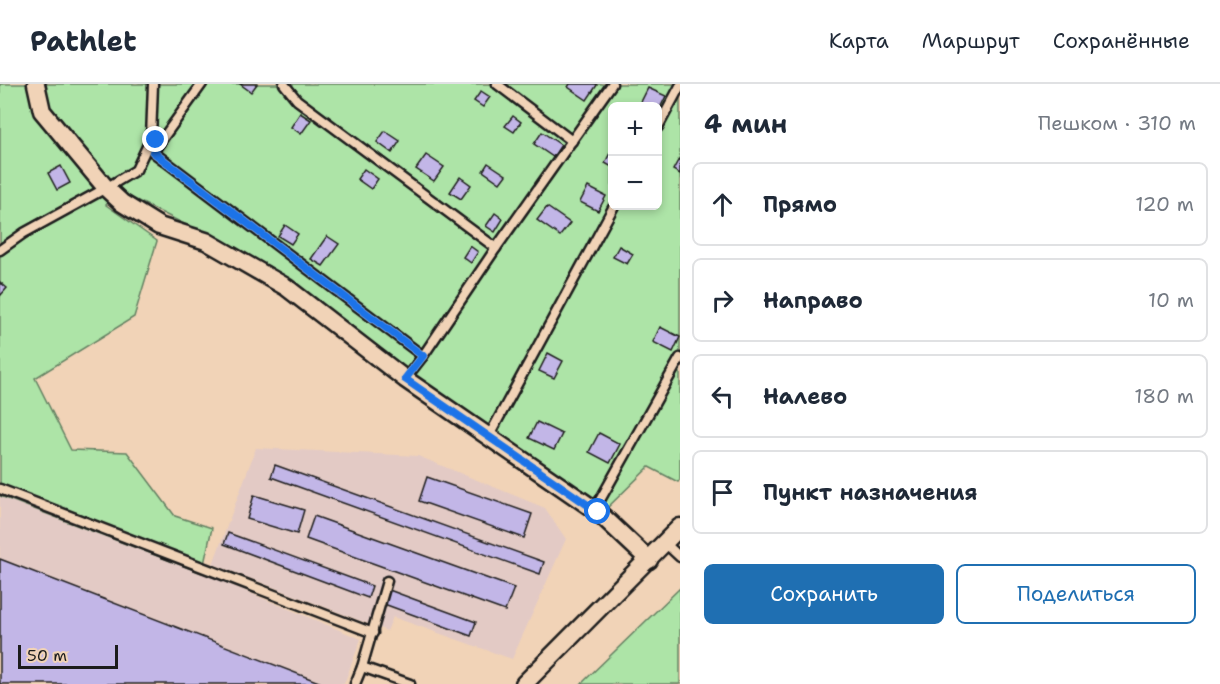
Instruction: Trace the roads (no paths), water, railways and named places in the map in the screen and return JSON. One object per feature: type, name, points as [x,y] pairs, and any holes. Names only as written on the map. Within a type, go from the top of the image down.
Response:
[{"type":"street","points":[[36,84],[42,111],[106,188],[122,203],[159,226],[206,241],[286,287],[405,379],[595,510],[649,560]]},
{"type":"street","points":[[524,684],[680,528]]},
{"type":"lane","points":[[0,250],[24,233],[136,170],[151,138],[153,84]]},
{"type":"lane","points":[[202,84],[153,152],[423,356]]},
{"type":"lane","points":[[284,84],[297,100],[496,248]]},
{"type":"lane","points":[[497,84],[572,141]]},
{"type":"lane","points":[[405,379],[612,84]]},
{"type":"lane","points":[[662,117],[680,86]]},
{"type":"lane","points":[[151,138],[160,143]]},
{"type":"lane","points":[[489,436],[612,210]]},
{"type":"lane","points":[[595,510],[680,358]]},
{"type":"lane","points":[[0,489],[373,633]]},
{"type":"lane","points":[[665,543],[680,557]]},
{"type":"lane","points":[[355,684],[373,633],[387,581]]},
{"type":"lane","points":[[362,667],[410,684]]}]
